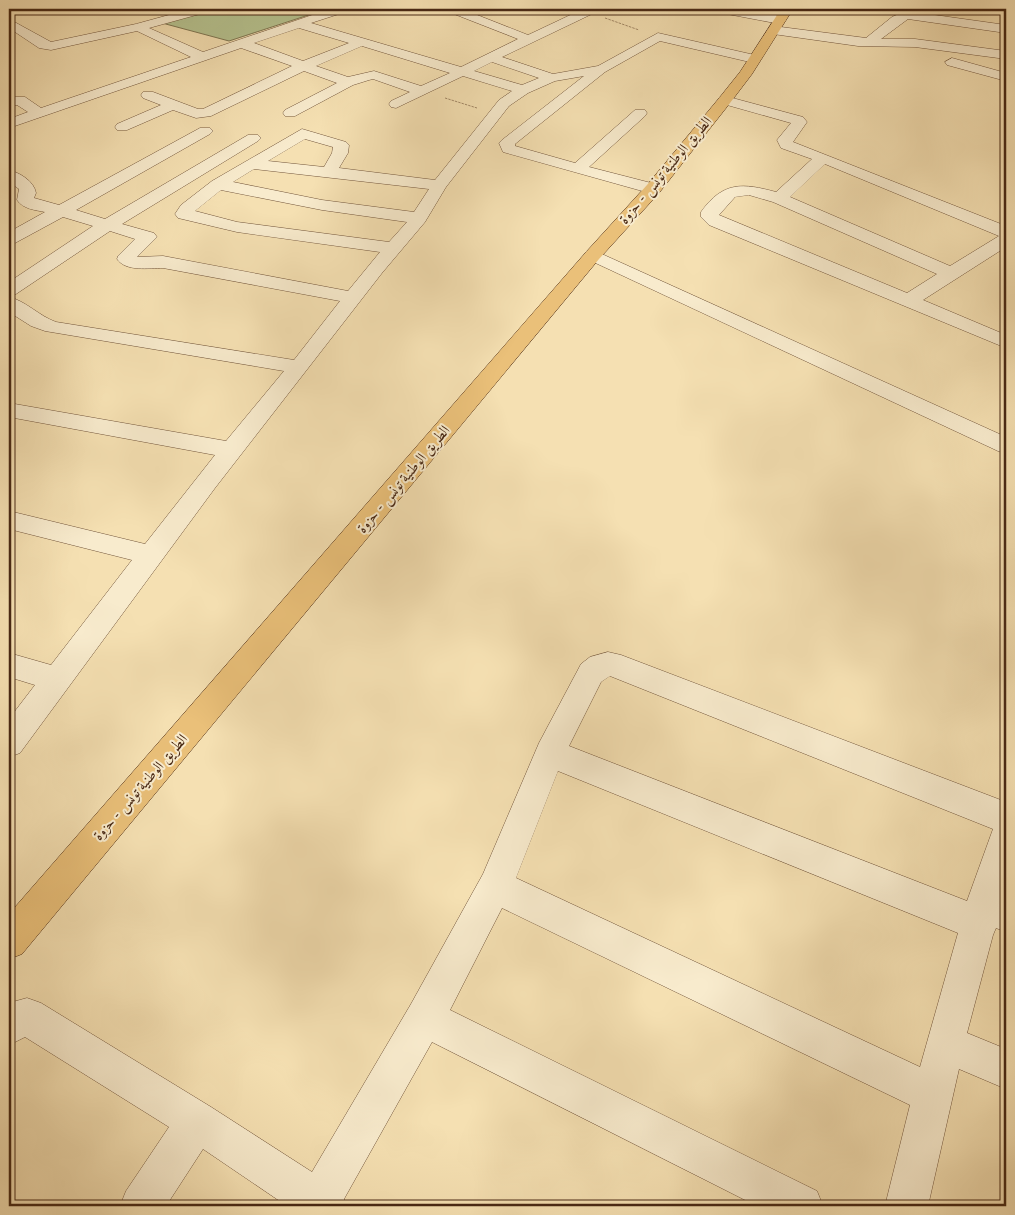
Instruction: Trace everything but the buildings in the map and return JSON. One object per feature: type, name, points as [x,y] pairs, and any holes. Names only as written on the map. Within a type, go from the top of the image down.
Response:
[{"type":"main road","name":"الطريق الوطنية تونس - حزوة","points":[[9,941],[593,255],[653,189],[745,74],[780,20]]},
{"type":"street","points":[[9,23],[50,46],[139,21],[155,23],[203,9]]},
{"type":"street","points":[[9,124],[342,9]]},
{"type":"street","points":[[454,9],[487,24],[529,39]]},
{"type":"street","points":[[722,9],[780,20],[1006,77]]},
{"type":"street","points":[[396,104],[588,10]]},
{"type":"street","points":[[875,43],[896,20],[906,15],[1006,29]]},
{"type":"street","points":[[139,21],[202,57]]},
{"type":"street","points":[[297,23],[523,90]]},
{"type":"street","points":[[9,36],[22,32]]},
{"type":"street","points":[[653,189],[518,153],[508,148],[507,143],[602,69],[658,37],[754,59]]},
{"type":"street","points":[[148,95],[196,114],[206,113],[301,67],[362,42]]},
{"type":"street","points":[[875,43],[915,43],[1006,55]]},
{"type":"street","points":[[243,44],[301,67],[348,82]]},
{"type":"street","points":[[492,58],[552,78]]},
{"type":"street","points":[[9,743],[231,450],[299,367],[375,268],[419,218],[439,185],[494,114],[504,103],[523,90],[552,78],[602,69]]},
{"type":"street","points":[[290,113],[348,82],[366,76],[374,75],[422,91]]},
{"type":"street","points":[[9,101],[20,100],[39,113]]},
{"type":"street","points":[[724,100],[798,120],[800,122],[785,140],[786,145],[1006,232]]},
{"type":"street","points":[[122,127],[173,105]]},
{"type":"street","points":[[578,170],[640,113]]},
{"type":"street","points":[[9,239],[205,131]]},
{"type":"street","points":[[329,172],[342,147],[332,136],[302,134],[218,184],[184,212],[160,228],[126,259],[147,264],[163,262],[353,298]]},
{"type":"street","points":[[9,290],[107,225],[253,138]]},
{"type":"street","points":[[779,198],[822,158]]},
{"type":"street","points":[[251,164],[439,185]]},
{"type":"street","points":[[9,175],[27,187],[28,193],[25,200],[31,204],[107,225],[160,228]]},
{"type":"street","points":[[218,184],[322,205],[419,218]]},
{"type":"street","points":[[950,273],[779,198],[749,190],[729,193],[710,212],[710,217],[722,225],[1006,342]]},
{"type":"street","points":[[184,212],[186,216],[237,227],[393,248]]},
{"type":"street","points":[[908,301],[950,273],[989,260],[1006,239]]},
{"type":"street","points":[[593,255],[1006,446]]},
{"type":"street","points":[[9,303],[38,322],[52,327],[299,367]]},
{"type":"street","points":[[9,410],[231,450]]},
{"type":"street","points":[[9,520],[150,556]]},
{"type":"street","points":[[9,1026],[16,1020],[27,1017],[197,1122],[322,1204],[425,1018],[495,886],[550,753],[591,673],[603,664],[611,664],[1006,818]]},
{"type":"street","points":[[9,665],[57,679]]},
{"type":"street","points":[[550,753],[990,914]]},
{"type":"street","points":[[908,1206],[945,1043],[990,914],[1006,838]]},
{"type":"street","points":[[495,886],[934,1095]]},
{"type":"street","points":[[425,1018],[802,1206]]},
{"type":"street","points":[[945,1043],[1006,1069]]},
{"type":"street","points":[[142,1206],[197,1122]]},
{"type":"path","points":[[588,10],[658,37]]},
{"type":"path","points":[[422,91],[494,114]]},
{"type":"green space","points":[[214,9],[327,9],[229,41],[162,23]]}]
